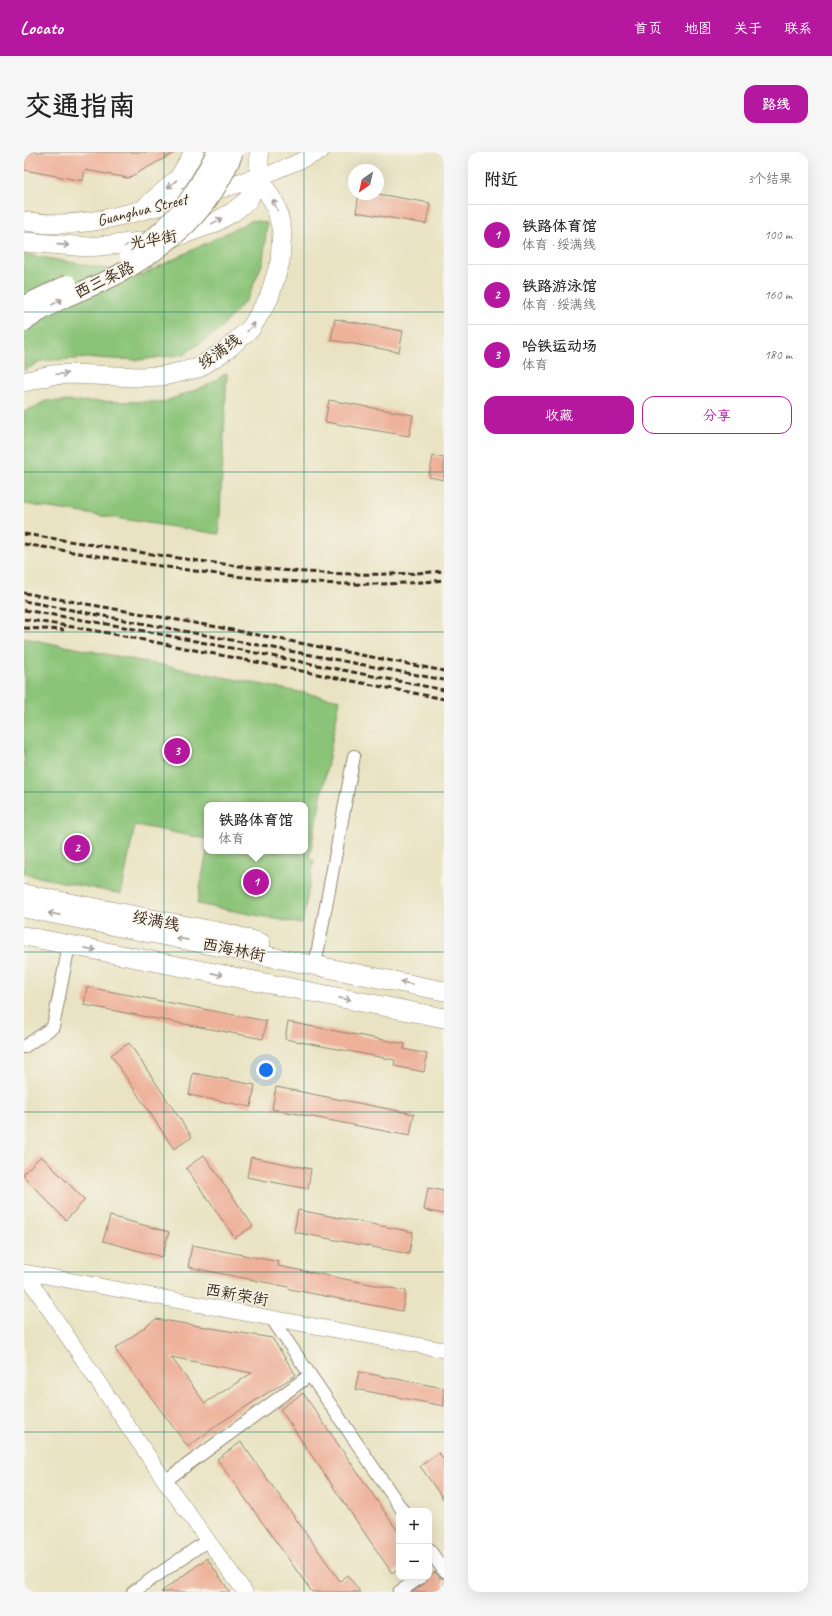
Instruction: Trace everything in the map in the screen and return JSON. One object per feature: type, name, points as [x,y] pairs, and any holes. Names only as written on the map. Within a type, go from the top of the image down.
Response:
[{"type":"highway","points":[[143,210],[179,178],[194,152]]},
{"type":"highway","points":[[259,152],[259,178]]},
{"type":"highway","name":"Guanghua Street","points":[[24,221],[71,225],[106,220],[259,178]]},
{"type":"highway","name":"光华街","points":[[24,242],[88,247],[132,244],[172,238],[212,224],[233,212],[248,200],[259,178]]},
{"type":"highway","name":"绥满线","points":[[24,382],[50,375],[72,374],[138,377],[163,376],[198,368],[226,350],[251,328],[269,298],[280,262],[282,231],[276,206],[259,178]]},
{"type":"highway","name":"绥满线","points":[[24,894],[229,934],[268,946],[311,964]]},
{"type":"highway","name":"西海林街","points":[[24,908],[444,991]]},
{"type":"highway","name":"西海林街","points":[[24,936],[444,1018]]},
{"type":"main road","name":"西三条路","points":[[24,305],[115,263],[144,245],[169,224],[186,205],[216,152]]},
{"type":"main road","name":"西三条路","points":[[24,322],[59,301],[116,276],[158,250],[195,217],[210,199],[228,167],[234,152]]},
{"type":"street","points":[[259,178],[321,152]]},
{"type":"street","points":[[311,964],[354,756]]},
{"type":"street","points":[[24,1047],[53,1027],[69,945]]},
{"type":"street","points":[[24,1272],[165,1481],[245,1592]]},
{"type":"street","name":"西新荣街","points":[[24,1272],[444,1350]]},
{"type":"street","points":[[272,1319],[401,1508]]},
{"type":"street","points":[[165,1481],[310,1375]]},
{"type":"street","points":[[134,1592],[208,1540]]},
{"type":"street","points":[[432,1555],[439,1567]]},
{"type":"street","points":[[399,1592],[417,1580]]},
{"type":"green space","points":[[253,220],[267,223],[263,262],[248,298],[219,330],[184,354],[140,360],[88,358],[41,361],[24,371],[24,254],[142,275]]},
{"type":"green space","points":[[227,373],[219,534],[24,504],[24,412],[46,401],[163,402],[206,386]]},
{"type":"green space","points":[[24,638],[340,700],[309,859],[314,860],[302,924],[197,904],[206,854],[308,854],[308,802],[204,802],[204,838],[135,825],[121,894],[24,874]]},
{"type":"building","points":[[24,152],[176,152],[128,178],[85,170],[83,181],[24,170]]},
{"type":"building","points":[[384,195],[430,203],[426,224],[356,212],[358,200],[384,200]]},
{"type":"building","points":[[335,319],[403,331],[399,352],[331,340]]},
{"type":"building","points":[[329,400],[413,415],[409,436],[325,422]]},
{"type":"building","points":[[433,456],[444,458],[444,480],[429,477]]},
{"type":"building","points":[[87,987],[266,1021],[263,1039],[84,1005]]},
{"type":"building","points":[[288,1022],[405,1044],[404,1049],[427,1054],[424,1072],[394,1066],[395,1060],[285,1039]]},
{"type":"building","points":[[129,1043],[192,1137],[174,1149],[111,1055]]},
{"type":"building","points":[[193,1073],[255,1085],[251,1107],[189,1095]]},
{"type":"building","points":[[276,1087],[414,1114],[410,1136],[272,1109]]},
{"type":"building","points":[[204,1155],[253,1226],[235,1238],[186,1168]]},
{"type":"building","points":[[41,1156],[85,1200],[66,1220],[24,1177],[24,1173]]},
{"type":"building","points":[[251,1157],[311,1169],[308,1189],[247,1177]]},
{"type":"building","points":[[428,1188],[444,1191],[444,1214],[424,1210]]},
{"type":"building","points":[[298,1210],[413,1232],[409,1254],[294,1232]]},
{"type":"building","points":[[110,1216],[169,1232],[162,1257],[103,1241]]},
{"type":"building","points":[[192,1245],[279,1262],[278,1266],[406,1291],[402,1311],[289,1289],[289,1287],[188,1267]]},
{"type":"building","points":[[156,1319],[272,1338],[296,1375],[220,1423],[188,1447],[115,1349]],"holes":[[[171,1357],[252,1373],[205,1403]]]},
{"type":"building","points":[[359,1372],[444,1388],[444,1406],[355,1389]]},
{"type":"building","points":[[303,1393],[396,1529],[396,1570],[392,1573],[280,1409]]},
{"type":"building","points":[[241,1442],[340,1581],[348,1575],[360,1592],[312,1592],[217,1459]]},
{"type":"building","points":[[439,1453],[444,1460],[444,1500],[420,1466]]},
{"type":"building","points":[[207,1558],[230,1592],[161,1592]]},
{"type":"building","points":[[435,1572],[440,1578],[444,1578],[444,1592],[412,1592],[425,1583],[427,1580],[432,1580],[432,1574]]},
{"type":"railway","points":[[24,534],[181,558],[286,571],[338,574],[391,574],[444,571]]},
{"type":"railway","points":[[24,544],[181,569],[286,581],[338,584],[391,584],[444,580]]},
{"type":"railway","points":[[24,593],[217,627],[444,671]]},
{"type":"railway","points":[[24,601],[444,680]]},
{"type":"railway","points":[[24,610],[119,626],[444,690]]},
{"type":"railway","points":[[24,619],[103,632],[444,699]]},
{"type":"railway","points":[[24,628],[64,630]]},
{"type":"place","name":"哈铁运动场","points":[[177,751]]},
{"type":"place","name":"铁路游泳馆","points":[[77,848]]},
{"type":"place","name":"铁路体育馆","points":[[256,882]]}]
